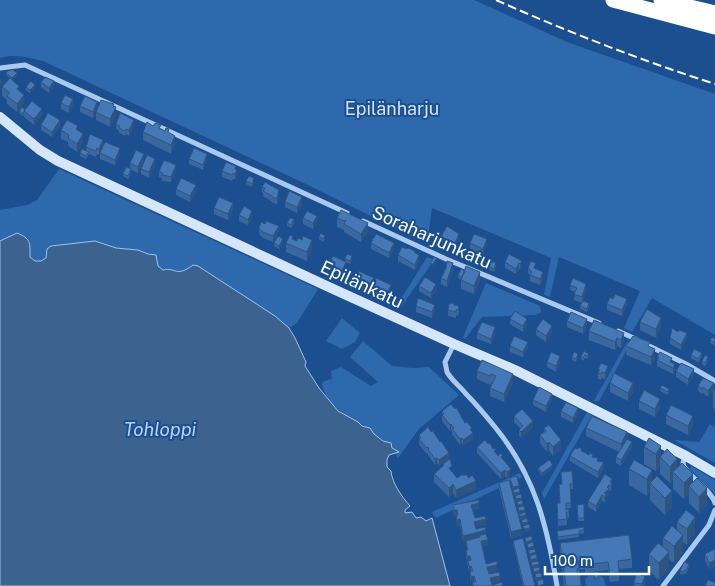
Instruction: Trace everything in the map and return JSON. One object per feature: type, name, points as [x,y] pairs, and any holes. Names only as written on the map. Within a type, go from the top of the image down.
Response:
[{"type":"highway","points":[[613,0],[715,27]]},
{"type":"highway","points":[[661,0],[715,13]]},
{"type":"street","name":"Soraharjunkatu","points":[[0,68],[25,65],[352,216]]},
{"type":"street","name":"Epilänkatu","points":[[0,117],[40,150],[58,161],[514,370],[715,472]]},
{"type":"street","name":"Soraharjunkatu","points":[[361,220],[446,259],[608,327]]},
{"type":"street","points":[[616,330],[686,364],[715,381]]},
{"type":"street","points":[[454,344],[445,362],[447,372],[496,428],[529,479],[543,515],[556,586]]},
{"type":"street","points":[[686,456],[683,464],[685,468],[713,497],[715,503]]},
{"type":"street","points":[[663,586],[709,525],[715,510]]},
{"type":"green space","name":"Epilänharju","points":[[0,0],[474,0],[567,42],[715,94],[715,335],[652,298],[632,332],[624,328],[640,291],[559,257],[550,297],[544,295],[551,258],[432,208],[427,244],[310,186],[43,61],[16,56],[0,58]]},
{"type":"green space","points":[[59,169],[318,289],[297,323],[289,328],[275,316],[198,266],[178,272],[167,272],[159,267],[156,255],[116,248],[95,241],[47,250],[46,258],[41,261],[35,261],[30,257],[30,242],[17,233],[0,241],[0,210],[27,205],[37,200]]},
{"type":"green space","points":[[427,257],[434,260],[399,310],[392,307],[404,294]]},
{"type":"green space","points":[[486,283],[540,306],[541,312],[536,315],[482,317],[465,339],[463,337]]},
{"type":"green space","points":[[342,318],[360,333],[355,342],[342,349],[326,341]]},
{"type":"green space","points":[[363,341],[392,366],[429,367],[459,395],[419,429],[398,458],[395,453],[398,452],[392,448],[391,443],[384,441],[340,411],[329,399],[322,384],[324,381],[332,379],[331,371],[341,367],[371,386],[378,382],[350,357]]},
{"type":"green space","points":[[627,342],[631,342],[599,401],[594,401]]},
{"type":"green space","points":[[587,412],[592,415],[544,499],[542,493]]},
{"type":"green space","points":[[710,424],[715,427],[715,463],[674,440],[699,442]]},
{"type":"green space","points":[[691,466],[715,480],[715,494],[690,469]]},
{"type":"green space","points":[[520,473],[522,477],[436,518],[432,512]]},
{"type":"green space","points":[[598,575],[603,577],[606,586],[586,586],[585,579],[588,576]]},
{"type":"water","name":"Tohloppi","points":[[17,233],[25,237],[29,242],[30,257],[35,261],[41,261],[46,258],[47,249],[51,246],[95,241],[116,248],[138,250],[156,255],[158,266],[163,270],[168,269],[179,272],[193,265],[198,266],[275,316],[289,328],[306,362],[305,366],[319,388],[338,411],[362,426],[370,428],[374,434],[383,441],[391,443],[392,448],[399,452],[389,455],[387,467],[391,471],[398,490],[410,506],[405,510],[405,513],[412,512],[416,518],[421,517],[426,521],[432,518],[450,586],[0,586],[0,241]]},
{"type":"building","points":[[12,69],[17,73],[12,78],[6,73]]},
{"type":"building","points":[[45,77],[54,81],[49,88],[41,82]]},
{"type":"building","points":[[10,78],[19,86],[17,89],[24,95],[17,104],[7,96],[10,93],[2,87]]},
{"type":"building","points":[[31,81],[35,85],[30,90],[26,87]]},
{"type":"building","points":[[65,95],[73,99],[69,107],[61,103]]},
{"type":"building","points":[[85,96],[97,102],[93,112],[80,106]]},
{"type":"building","points":[[101,100],[114,104],[113,106],[116,107],[110,119],[96,112]]},
{"type":"building","points":[[32,101],[42,109],[34,119],[24,111]]},
{"type":"building","points":[[22,107],[25,110],[23,114],[19,111]]},
{"type":"building","points":[[48,113],[60,120],[52,132],[41,125]]},
{"type":"building","points":[[120,113],[134,120],[129,130],[126,129],[125,131],[116,124]]},
{"type":"building","points":[[67,120],[78,126],[76,129],[83,134],[77,144],[68,138],[69,135],[61,130]]},
{"type":"building","points":[[147,122],[153,126],[155,123],[161,125],[159,128],[165,131],[166,128],[169,129],[168,132],[175,136],[171,145],[143,132]]},
{"type":"building","points":[[90,134],[103,140],[96,151],[86,147]]},
{"type":"building","points":[[105,142],[120,148],[115,160],[100,153]]},
{"type":"building","points":[[194,148],[207,154],[203,165],[189,159]]},
{"type":"building","points":[[82,149],[89,152],[86,156],[80,153]]},
{"type":"building","points":[[136,150],[144,154],[138,167],[130,163]]},
{"type":"building","points":[[147,155],[155,159],[149,172],[141,169]]},
{"type":"building","points":[[164,160],[176,165],[171,177],[162,175],[163,173],[159,171]]},
{"type":"building","points":[[226,162],[236,166],[235,174],[233,173],[232,175],[222,171]]},
{"type":"building","points":[[126,167],[131,169],[128,176],[123,174]]},
{"type":"building","points":[[249,176],[254,178],[252,184],[246,181]]},
{"type":"building","points":[[181,178],[196,185],[190,196],[176,189]]},
{"type":"building","points":[[265,182],[279,190],[277,198],[273,198],[263,191],[265,188],[262,187]]},
{"type":"building","points":[[289,191],[302,197],[297,207],[285,202]]},
{"type":"building","points":[[219,197],[233,203],[228,214],[214,208]]},
{"type":"building","points":[[244,206],[252,211],[248,220],[239,215]]},
{"type":"building","points":[[341,210],[368,223],[361,234],[344,224],[346,220],[337,218]]},
{"type":"building","points":[[307,211],[317,216],[313,223],[303,218]]},
{"type":"building","points":[[290,218],[294,219],[291,225],[287,223]]},
{"type":"building","points":[[266,221],[279,226],[273,236],[259,228],[261,222],[265,224]]},
{"type":"building","points":[[447,226],[459,234],[455,243],[441,237]]},
{"type":"building","points":[[321,233],[325,236],[323,239],[319,236]]},
{"type":"building","points":[[376,234],[394,243],[389,253],[371,243],[372,238]]},
{"type":"building","points":[[474,234],[487,239],[483,249],[470,243]]},
{"type":"building","points":[[290,235],[293,236],[292,239],[297,241],[298,238],[302,240],[303,236],[312,240],[307,252],[286,243]]},
{"type":"building","points":[[278,236],[283,239],[279,246],[274,243]]},
{"type":"building","points":[[402,247],[415,251],[419,255],[415,265],[398,255]]},
{"type":"building","points":[[347,254],[352,256],[350,261],[345,259]]},
{"type":"building","points":[[509,254],[522,261],[516,269],[505,262]]},
{"type":"building","points":[[333,256],[346,262],[342,271],[329,264]]},
{"type":"building","points":[[434,257],[437,258],[433,264],[430,263]]},
{"type":"building","points":[[447,261],[453,263],[447,281],[441,278]]},
{"type":"building","points":[[490,261],[496,263],[494,269],[488,266]]},
{"type":"building","points":[[531,261],[536,263],[534,268],[543,272],[540,279],[530,275],[532,272],[528,268]]},
{"type":"building","points":[[466,266],[480,272],[474,286],[461,280]]},
{"type":"building","points":[[461,269],[465,271],[462,277],[458,275]]},
{"type":"building","points":[[359,271],[374,278],[370,287],[355,280]]},
{"type":"building","points":[[425,277],[436,284],[431,293],[419,286]]},
{"type":"building","points":[[376,278],[391,285],[386,295],[372,288]]},
{"type":"building","points":[[573,278],[586,284],[582,297],[574,294],[577,288],[570,285]]},
{"type":"building","points":[[615,294],[627,299],[622,310],[607,304],[610,297],[613,299]]},
{"type":"building","points":[[418,298],[435,305],[432,312],[416,306]]},
{"type":"building","points":[[583,301],[589,303],[587,309],[580,306]]},
{"type":"building","points":[[454,303],[454,305],[459,306],[458,310],[456,312],[448,310],[449,304]]},
{"type":"building","points":[[647,309],[661,318],[656,329],[640,322]]},
{"type":"building","points":[[515,311],[527,319],[523,326],[510,319]]},
{"type":"building","points":[[571,312],[587,319],[583,328],[567,321]]},
{"type":"building","points":[[543,319],[552,326],[546,336],[536,329]]},
{"type":"building","points":[[594,320],[624,333],[621,340],[617,338],[615,342],[589,331]]},
{"type":"building","points":[[482,322],[495,327],[491,339],[477,333]]},
{"type":"building","points":[[672,328],[678,332],[679,330],[687,333],[681,345],[670,338]]},
{"type":"building","points":[[514,336],[528,342],[523,352],[510,346]]},
{"type":"building","points":[[633,336],[650,342],[648,346],[655,349],[651,357],[626,346]]},
{"type":"building","points":[[712,337],[715,339],[715,343],[710,340]]},
{"type":"building","points":[[694,349],[702,353],[698,359],[691,355]]},
{"type":"building","points":[[584,351],[589,354],[583,358],[581,356]]},
{"type":"building","points":[[551,352],[560,356],[556,366],[547,362]]},
{"type":"building","points":[[574,352],[578,354],[576,359],[572,357]]},
{"type":"building","points":[[660,352],[672,358],[670,362],[675,364],[673,368],[657,360]]},
{"type":"building","points":[[705,355],[708,357],[705,363],[702,361]]},
{"type":"building","points":[[482,360],[513,374],[504,394],[490,388],[496,376],[491,374],[490,376],[477,371]]},
{"type":"building","points":[[601,363],[608,366],[605,373],[602,372],[601,374],[598,373],[600,370],[598,370]]},
{"type":"building","points":[[681,363],[694,369],[688,379],[676,371]]},
{"type":"building","points":[[614,373],[633,383],[628,393],[610,383]]},
{"type":"building","points":[[703,378],[714,383],[708,391],[698,386]]},
{"type":"building","points":[[662,385],[669,389],[668,392],[660,388]]},
{"type":"building","points":[[539,387],[552,394],[546,406],[533,400]]},
{"type":"building","points":[[644,390],[660,399],[655,409],[639,401]]},
{"type":"building","points":[[566,402],[578,408],[573,418],[561,411]]},
{"type":"building","points":[[451,404],[455,409],[456,407],[465,423],[467,422],[472,428],[470,429],[473,433],[463,440],[462,438],[460,439],[452,429],[454,428],[451,424],[442,415],[444,414],[442,411]]},
{"type":"building","points":[[671,405],[693,416],[688,426],[666,415]]},
{"type":"building","points":[[522,409],[533,421],[521,432],[519,430],[523,426],[514,416]]},
{"type":"building","points":[[592,416],[627,432],[621,444],[586,428]]},
{"type":"building","points":[[549,425],[561,440],[553,447],[549,442],[547,444],[540,435],[546,431],[544,428]]},
{"type":"building","points":[[428,427],[449,453],[439,460],[435,459],[429,448],[419,439],[421,438],[419,435]]},
{"type":"building","points":[[649,438],[661,446],[656,454],[644,447]]},
{"type":"building","points":[[627,439],[632,442],[621,460],[616,457]]},
{"type":"building","points":[[485,440],[496,450],[494,451],[498,456],[501,453],[503,456],[501,457],[511,469],[501,473],[477,447]]},
{"type":"building","points":[[579,447],[582,449],[581,451],[589,455],[590,453],[593,455],[592,457],[598,458],[597,461],[604,462],[598,472],[570,456],[575,448],[578,449]]},
{"type":"building","points":[[667,449],[677,459],[670,467],[660,457]]},
{"type":"building","points":[[450,459],[452,466],[449,468],[457,478],[466,474],[469,478],[472,475],[476,481],[456,490],[453,484],[449,488],[434,474]]},
{"type":"building","points":[[549,460],[553,465],[542,473],[538,468]]},
{"type":"building","points":[[634,460],[652,470],[647,479],[629,469]]},
{"type":"building","points":[[682,463],[693,474],[684,483],[673,472]]},
{"type":"building","points":[[572,471],[573,484],[570,484],[571,503],[566,503],[566,510],[569,509],[569,512],[566,512],[567,519],[558,520],[557,503],[560,503],[559,484],[562,484],[561,472]]},
{"type":"building","points":[[605,474],[612,479],[610,482],[612,484],[607,487],[609,489],[604,493],[606,494],[605,497],[602,495],[596,506],[588,501]]},
{"type":"building","points":[[517,476],[519,486],[513,487],[510,478]]},
{"type":"building","points":[[657,476],[672,491],[665,498],[650,483]]},
{"type":"building","points":[[697,478],[707,488],[699,497],[689,486]]},
{"type":"building","points":[[509,480],[522,529],[511,532],[499,483]]},
{"type":"building","points":[[519,488],[520,492],[514,493],[513,490]]},
{"type":"building","points":[[521,494],[522,498],[516,499],[515,496]]},
{"type":"building","points":[[479,500],[479,503],[471,505],[475,518],[485,516],[486,519],[474,522],[476,529],[485,527],[486,530],[463,536],[460,519],[457,520],[457,510],[454,510],[453,505]]},
{"type":"building","points":[[522,500],[523,504],[517,505],[517,502]]},
{"type":"building","points":[[584,504],[584,518],[578,518],[577,505]]},
{"type":"building","points":[[524,506],[525,510],[519,511],[518,507]]},
{"type":"building","points":[[686,510],[695,517],[687,529],[677,522]]},
{"type":"building","points":[[525,512],[526,515],[520,517],[520,514]]},
{"type":"building","points":[[527,518],[528,522],[522,523],[522,520]]},
{"type":"building","points":[[529,524],[530,528],[524,529],[523,526]]},
{"type":"building","points":[[672,526],[683,535],[674,546],[663,538]]},
{"type":"building","points":[[584,527],[584,530],[579,531],[579,534],[558,537],[557,531]]},
{"type":"building","points":[[486,534],[488,540],[481,541],[486,564],[497,561],[497,565],[487,567],[489,574],[499,572],[500,576],[490,578],[492,585],[502,582],[503,586],[473,586],[473,582],[476,582],[474,576],[471,577],[470,572],[473,571],[471,566],[469,566],[468,561],[471,560],[470,556],[467,556],[466,541]]},
{"type":"building","points":[[629,535],[632,559],[618,561],[619,572],[610,574],[608,562],[585,565],[585,561],[578,561],[577,575],[580,574],[581,586],[566,586],[560,543]]},
{"type":"building","points":[[532,536],[532,540],[526,542],[525,538]]},
{"type":"building","points":[[523,538],[535,586],[524,586],[513,541]]},
{"type":"building","points":[[533,542],[534,546],[528,548],[527,544]]},
{"type":"building","points":[[658,543],[669,552],[659,563],[649,554]]},
{"type":"building","points":[[535,549],[536,552],[529,554],[529,550]]},
{"type":"building","points":[[715,549],[715,560],[709,563],[705,554]]},
{"type":"building","points":[[536,554],[537,558],[531,560],[530,556]]},
{"type":"building","points":[[538,561],[539,564],[532,566],[531,562]]},
{"type":"building","points":[[684,562],[689,564],[686,571],[684,570],[683,572],[680,571]]},
{"type":"building","points":[[540,567],[540,570],[534,572],[533,568]]},
{"type":"building","points":[[594,572],[598,572],[598,578],[595,579]]},
{"type":"building","points":[[541,573],[542,577],[536,578],[535,574]]},
{"type":"building","points":[[636,574],[645,576],[642,584],[634,583]]},
{"type":"building","points":[[543,579],[544,584],[538,586],[537,581]]},
{"type":"building","points":[[708,580],[715,583],[715,586],[705,586]]},
{"type":"railway","points":[[496,0],[604,45],[715,84]]}]
